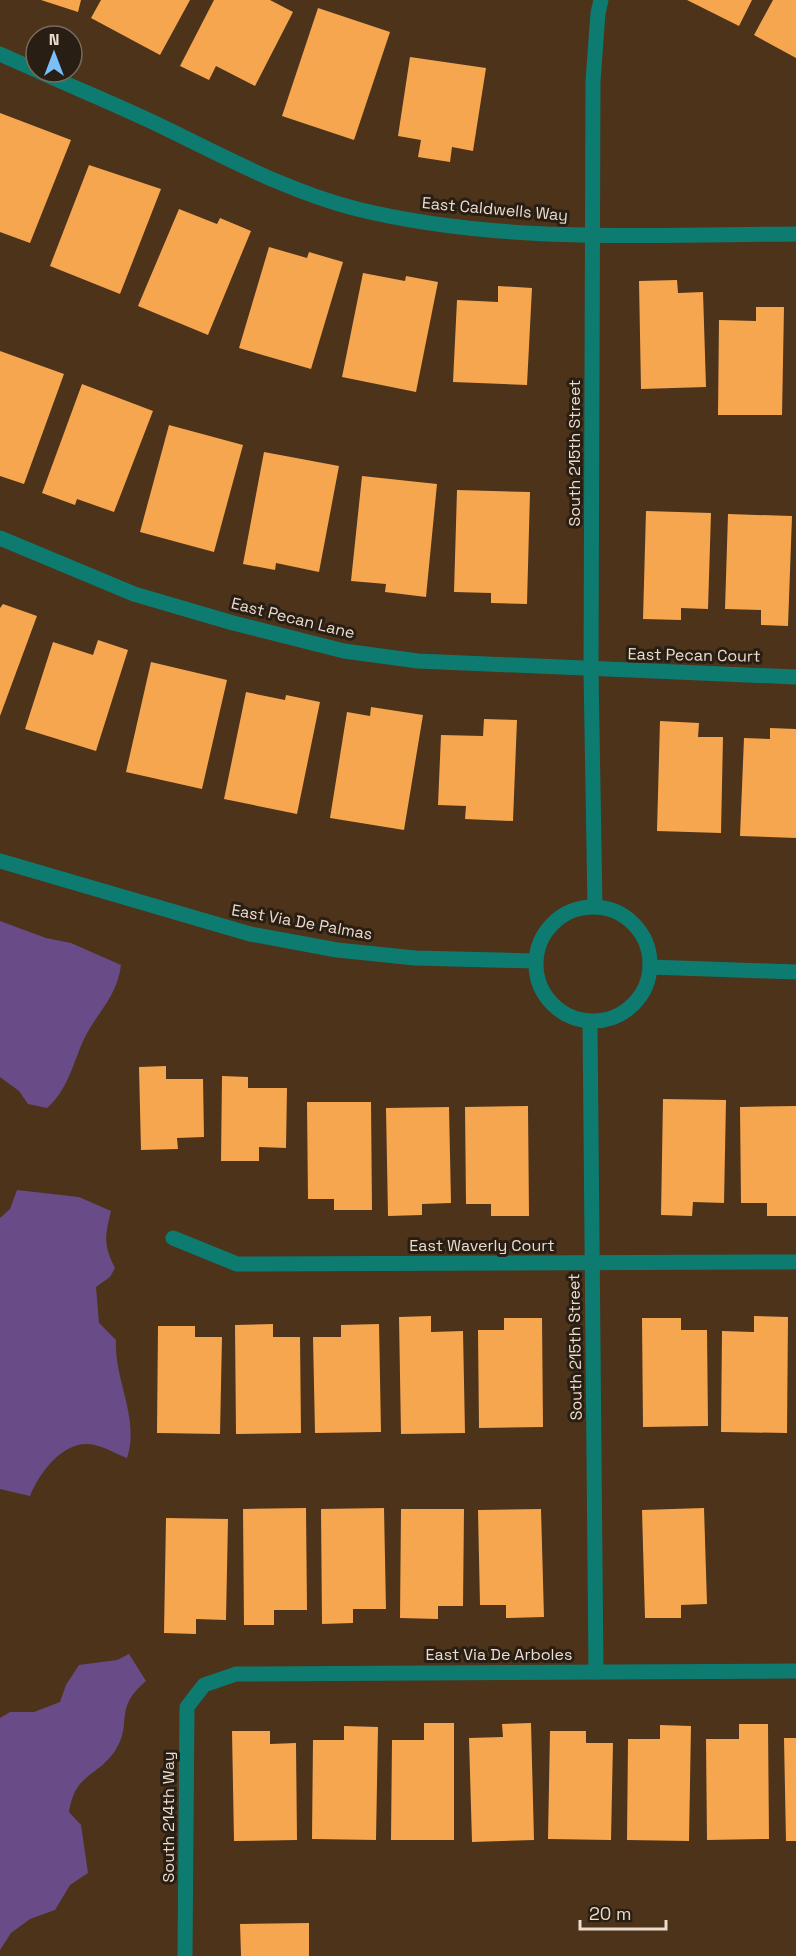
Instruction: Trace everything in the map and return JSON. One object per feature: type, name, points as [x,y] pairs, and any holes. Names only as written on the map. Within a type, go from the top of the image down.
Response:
[{"type":"street","name":"South 215th Street","points":[[595,907],[591,670],[593,81],[601,0]]},
{"type":"street","points":[[0,54],[24,65]]},
{"type":"street","name":"East Caldwells Way","points":[[67,84],[163,127],[259,176],[355,208],[439,226],[594,235],[796,234]]},
{"type":"street","name":"East Pecan Lane","points":[[0,538],[134,594],[233,623],[344,651],[418,661],[591,670]]},
{"type":"street","name":"East Pecan Court","points":[[591,670],[796,677]]},
{"type":"street","name":"East Via De Palmas","points":[[0,861],[261,936],[337,950],[415,958],[535,961]]},
{"type":"street","points":[[595,907],[612,910],[628,919],[641,932],[648,948],[650,967],[647,984],[638,1000],[625,1012],[608,1019],[590,1022],[564,1013],[544,995],[537,979],[535,961],[539,944],[554,922],[577,909],[595,907]]},
{"type":"street","points":[[650,967],[796,972]]},
{"type":"street","name":"South 215th Street","points":[[590,1022],[596,1672]]},
{"type":"street","name":"East Waverly Court","points":[[173,1238],[237,1264],[796,1262]]},
{"type":"street","name":"East Via De Arboles","points":[[204,1685],[236,1674],[796,1671]]},
{"type":"street","name":"South 214th Way","points":[[186,1956],[187,1707],[204,1685]]},
{"type":"shaded area","points":[[0,921],[46,938],[71,943],[121,965],[116,986],[89,1029],[65,1085],[47,1108],[28,1104],[19,1091],[0,1077]]},
{"type":"shaded area","points":[[17,1190],[79,1197],[111,1211],[106,1240],[108,1253],[115,1268],[110,1277],[96,1287],[99,1323],[116,1340],[116,1355],[130,1428],[127,1458],[96,1445],[77,1445],[59,1455],[52,1462],[30,1496],[0,1489],[0,1218],[10,1209]]},
{"type":"shaded area","points":[[129,1654],[146,1681],[129,1700],[123,1732],[115,1751],[81,1783],[72,1799],[69,1812],[81,1825],[88,1873],[70,1885],[55,1910],[30,1919],[11,1933],[0,1950],[0,1718],[10,1712],[34,1712],[60,1702],[66,1685],[79,1665],[117,1660]]},
{"type":"building","points":[[41,0],[81,0],[78,12]]},
{"type":"building","points":[[101,0],[190,0],[160,55],[91,18]]},
{"type":"building","points":[[214,0],[270,0],[293,12],[255,86],[216,66],[209,80],[180,66]]},
{"type":"building","points":[[687,0],[752,0],[739,26]]},
{"type":"building","points":[[773,0],[796,0],[796,58],[754,35]]},
{"type":"building","points":[[318,8],[390,32],[354,140],[282,116]]},
{"type":"building","points":[[410,57],[486,68],[473,151],[452,147],[450,162],[418,157],[421,140],[398,136]]},
{"type":"building","points":[[0,113],[71,140],[30,243],[0,232]]},
{"type":"building","points":[[89,165],[161,189],[120,294],[50,266]]},
{"type":"building","points":[[179,209],[217,224],[220,218],[251,231],[208,335],[138,306]]},
{"type":"building","points":[[269,247],[307,258],[309,252],[343,262],[311,369],[239,348]]},
{"type":"building","points":[[363,273],[405,281],[406,276],[438,282],[416,392],[342,377]]},
{"type":"building","points":[[677,280],[678,293],[703,292],[706,387],[641,389],[639,281]]},
{"type":"building","points":[[498,286],[532,288],[527,385],[453,382],[457,300],[498,302]]},
{"type":"building","points":[[756,307],[784,307],[782,415],[718,415],[719,320],[756,321]]},
{"type":"building","points":[[0,351],[64,374],[24,484],[0,476]]},
{"type":"building","points":[[82,384],[153,411],[114,512],[77,499],[75,505],[42,493]]},
{"type":"building","points":[[169,425],[243,445],[214,552],[140,532]]},
{"type":"building","points":[[264,452],[339,466],[319,572],[276,563],[275,570],[243,564]]},
{"type":"building","points":[[362,476],[437,484],[426,597],[385,592],[386,584],[351,581]]},
{"type":"building","points":[[457,490],[530,492],[527,604],[491,603],[491,593],[454,592]]},
{"type":"building","points":[[646,511],[711,513],[708,609],[681,608],[681,620],[643,619]]},
{"type":"building","points":[[728,514],[792,516],[788,626],[761,625],[761,610],[725,609]]},
{"type":"building","points":[[3,604],[37,616],[0,716],[0,608]]},
{"type":"building","points":[[98,640],[128,650],[96,751],[25,729],[53,642],[93,655]]},
{"type":"building","points":[[151,662],[227,680],[202,789],[126,772]]},
{"type":"building","points":[[246,692],[285,700],[286,695],[320,702],[297,814],[224,799]]},
{"type":"building","points":[[371,707],[423,715],[404,830],[330,818],[347,712],[370,716]]},
{"type":"building","points":[[484,719],[517,720],[513,821],[465,819],[466,806],[438,805],[441,735],[483,736]]},
{"type":"building","points":[[660,721],[699,723],[698,737],[723,737],[721,833],[657,831]]},
{"type":"building","points":[[770,728],[796,729],[796,838],[740,836],[744,738],[770,739]]},
{"type":"building","points":[[166,1066],[166,1079],[203,1079],[204,1137],[177,1138],[178,1149],[141,1150],[139,1067]]},
{"type":"building","points":[[222,1076],[248,1077],[248,1088],[287,1088],[286,1148],[259,1147],[259,1161],[221,1161]]},
{"type":"building","points":[[663,1099],[726,1100],[724,1203],[693,1202],[692,1216],[661,1215]]},
{"type":"building","points":[[307,1102],[371,1102],[372,1210],[334,1210],[334,1199],[308,1199]]},
{"type":"building","points":[[528,1106],[529,1216],[491,1216],[491,1204],[466,1204],[465,1107]]},
{"type":"building","points":[[796,1106],[796,1216],[767,1216],[767,1203],[741,1203],[740,1107]]},
{"type":"building","points":[[449,1107],[451,1203],[422,1204],[422,1215],[388,1216],[386,1108]]},
{"type":"building","points":[[431,1316],[431,1332],[463,1331],[465,1433],[401,1434],[399,1317]]},
{"type":"building","points":[[754,1316],[788,1317],[787,1433],[721,1432],[722,1331],[754,1332]]},
{"type":"building","points":[[504,1318],[542,1318],[543,1427],[479,1428],[478,1330],[504,1330]]},
{"type":"building","points":[[642,1318],[681,1318],[681,1330],[707,1330],[708,1426],[643,1427]]},
{"type":"building","points":[[273,1324],[273,1337],[300,1337],[301,1433],[236,1434],[235,1325]]},
{"type":"building","points":[[379,1324],[381,1432],[315,1433],[313,1337],[341,1337],[341,1325]]},
{"type":"building","points":[[158,1326],[195,1326],[195,1337],[222,1337],[220,1434],[157,1433]]},
{"type":"building","points":[[306,1508],[307,1610],[274,1610],[274,1625],[244,1625],[243,1509]]},
{"type":"building","points":[[384,1508],[386,1609],[353,1609],[353,1623],[322,1624],[321,1509]]},
{"type":"building","points":[[704,1508],[707,1604],[681,1605],[681,1618],[645,1618],[642,1510]]},
{"type":"building","points":[[401,1509],[464,1509],[463,1606],[438,1606],[438,1619],[400,1618]]},
{"type":"building","points":[[541,1509],[544,1617],[506,1618],[506,1605],[480,1605],[478,1510]]},
{"type":"building","points":[[166,1518],[228,1519],[226,1620],[196,1619],[196,1634],[164,1633]]},
{"type":"building","points":[[424,1723],[454,1723],[454,1840],[391,1840],[392,1740],[424,1740]]},
{"type":"building","points":[[531,1723],[534,1840],[472,1842],[469,1738],[503,1737],[502,1724]]},
{"type":"building","points":[[739,1724],[768,1724],[769,1839],[707,1840],[706,1739],[739,1739]]},
{"type":"building","points":[[660,1725],[691,1726],[689,1841],[627,1840],[628,1739],[660,1739]]},
{"type":"building","points":[[344,1726],[378,1727],[376,1840],[312,1839],[313,1740],[344,1740]]},
{"type":"building","points":[[232,1731],[270,1731],[270,1744],[296,1743],[297,1840],[234,1841]]},
{"type":"building","points":[[550,1731],[586,1731],[586,1743],[613,1743],[611,1840],[548,1839]]},
{"type":"building","points":[[784,1738],[796,1738],[796,1841],[786,1841]]},
{"type":"building","points":[[309,1923],[309,1956],[241,1956],[240,1924]]}]
